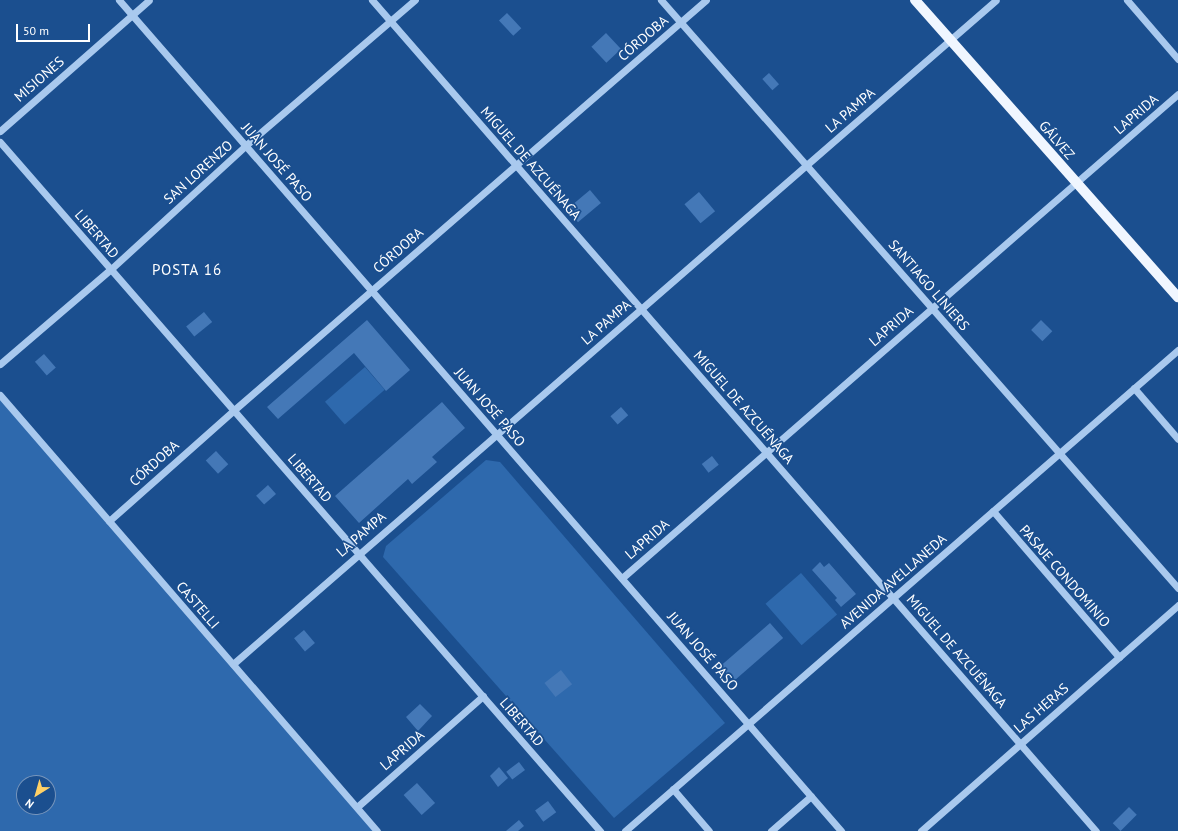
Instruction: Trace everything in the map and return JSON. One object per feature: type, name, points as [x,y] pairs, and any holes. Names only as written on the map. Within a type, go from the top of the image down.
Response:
[{"type":"main road","name":"GÁLVEZ","points":[[915,0],[1178,297]]},
{"type":"street","name":"JUAN JOSÉ PASO","points":[[119,0],[841,831]]},
{"type":"street","name":"MISIONES","points":[[0,131],[149,0]]},
{"type":"street","name":"MIGUEL DE AZCUÉNAGA","points":[[372,0],[1096,831]]},
{"type":"street","name":"SAN LORENZO","points":[[0,364],[111,269],[246,146],[415,0]]},
{"type":"street","name":"SANTIAGO LINIERS","points":[[661,0],[1178,588]]},
{"type":"street","name":"CÓRDOBA","points":[[109,521],[371,290],[706,0]]},
{"type":"street","name":"LA PAMPA","points":[[233,664],[996,0]]},
{"type":"street","points":[[1127,0],[1178,59]]},
{"type":"street","name":"LAPRIDA","points":[[622,578],[1178,94]]},
{"type":"street","name":"LIBERTAD","points":[[0,142],[600,831]]},
{"type":"street","name":"AVENIDA AVELLANEDA","points":[[625,831],[1178,350]]},
{"type":"street","points":[[1134,388],[1178,439]]},
{"type":"street","name":"CASTELLI","points":[[0,395],[377,831]]},
{"type":"street","name":"PASAJE CONDOMINIO","points":[[993,511],[1118,657]]},
{"type":"street","name":"LAS HERAS","points":[[921,831],[1178,605]]},
{"type":"street","name":"LAPRIDA","points":[[357,807],[483,696]]},
{"type":"street","points":[[673,789],[709,831]]},
{"type":"street","points":[[771,831],[811,796]]},
{"type":"shaded area","points":[[365,367],[385,390],[345,424],[325,402]]},
{"type":"shaded area","points":[[0,395],[377,831],[0,831]]},
{"type":"shaded area","points":[[486,460],[500,462],[725,723],[614,818],[383,557],[386,546]]},
{"type":"shaded area","points":[[801,573],[837,615],[802,645],[766,604]]},
{"type":"building","points":[[507,13],[521,28],[513,36],[499,21]]},
{"type":"building","points":[[606,33],[621,49],[606,63],[591,47]]},
{"type":"building","points":[[769,73],[779,84],[772,90],[762,79]]},
{"type":"building","points":[[590,190],[601,203],[578,222],[567,209]]},
{"type":"building","points":[[699,192],[715,211],[701,223],[684,204]]},
{"type":"building","points":[[204,312],[212,322],[194,337],[186,326]]},
{"type":"building","points":[[367,320],[410,370],[386,391],[354,353],[278,419],[267,407]]},
{"type":"building","points":[[1041,320],[1052,331],[1042,341],[1031,330]]},
{"type":"building","points":[[44,354],[56,368],[47,375],[35,362]]},
{"type":"building","points":[[442,402],[465,428],[432,457],[437,462],[412,484],[408,479],[359,523],[335,496]]},
{"type":"building","points":[[621,407],[628,415],[618,424],[610,416]]},
{"type":"building","points":[[216,451],[228,464],[218,474],[206,461]]},
{"type":"building","points":[[712,456],[719,465],[709,473],[702,464]]},
{"type":"building","points":[[268,485],[276,494],[264,505],[256,496]]},
{"type":"building","points":[[820,562],[824,567],[829,563],[856,594],[841,607],[835,600],[837,598],[812,570]]},
{"type":"building","points":[[770,623],[783,638],[733,681],[720,666]]},
{"type":"building","points":[[304,630],[315,643],[305,651],[294,638]]},
{"type":"building","points":[[561,670],[572,684],[556,697],[544,683]]},
{"type":"building","points":[[420,704],[432,716],[418,731],[406,717]]},
{"type":"building","points":[[519,762],[525,770],[512,780],[506,772]]},
{"type":"building","points":[[499,767],[508,778],[498,787],[490,776]]},
{"type":"building","points":[[417,783],[435,803],[422,815],[404,795]]},
{"type":"building","points":[[548,801],[556,812],[543,822],[535,810]]},
{"type":"building","points":[[1129,807],[1137,815],[1121,831],[1113,823]]},
{"type":"building","points":[[519,820],[524,826],[518,831],[506,831]]},
{"type":"district","name":"POSTA 16","points":[[187,270]]}]
